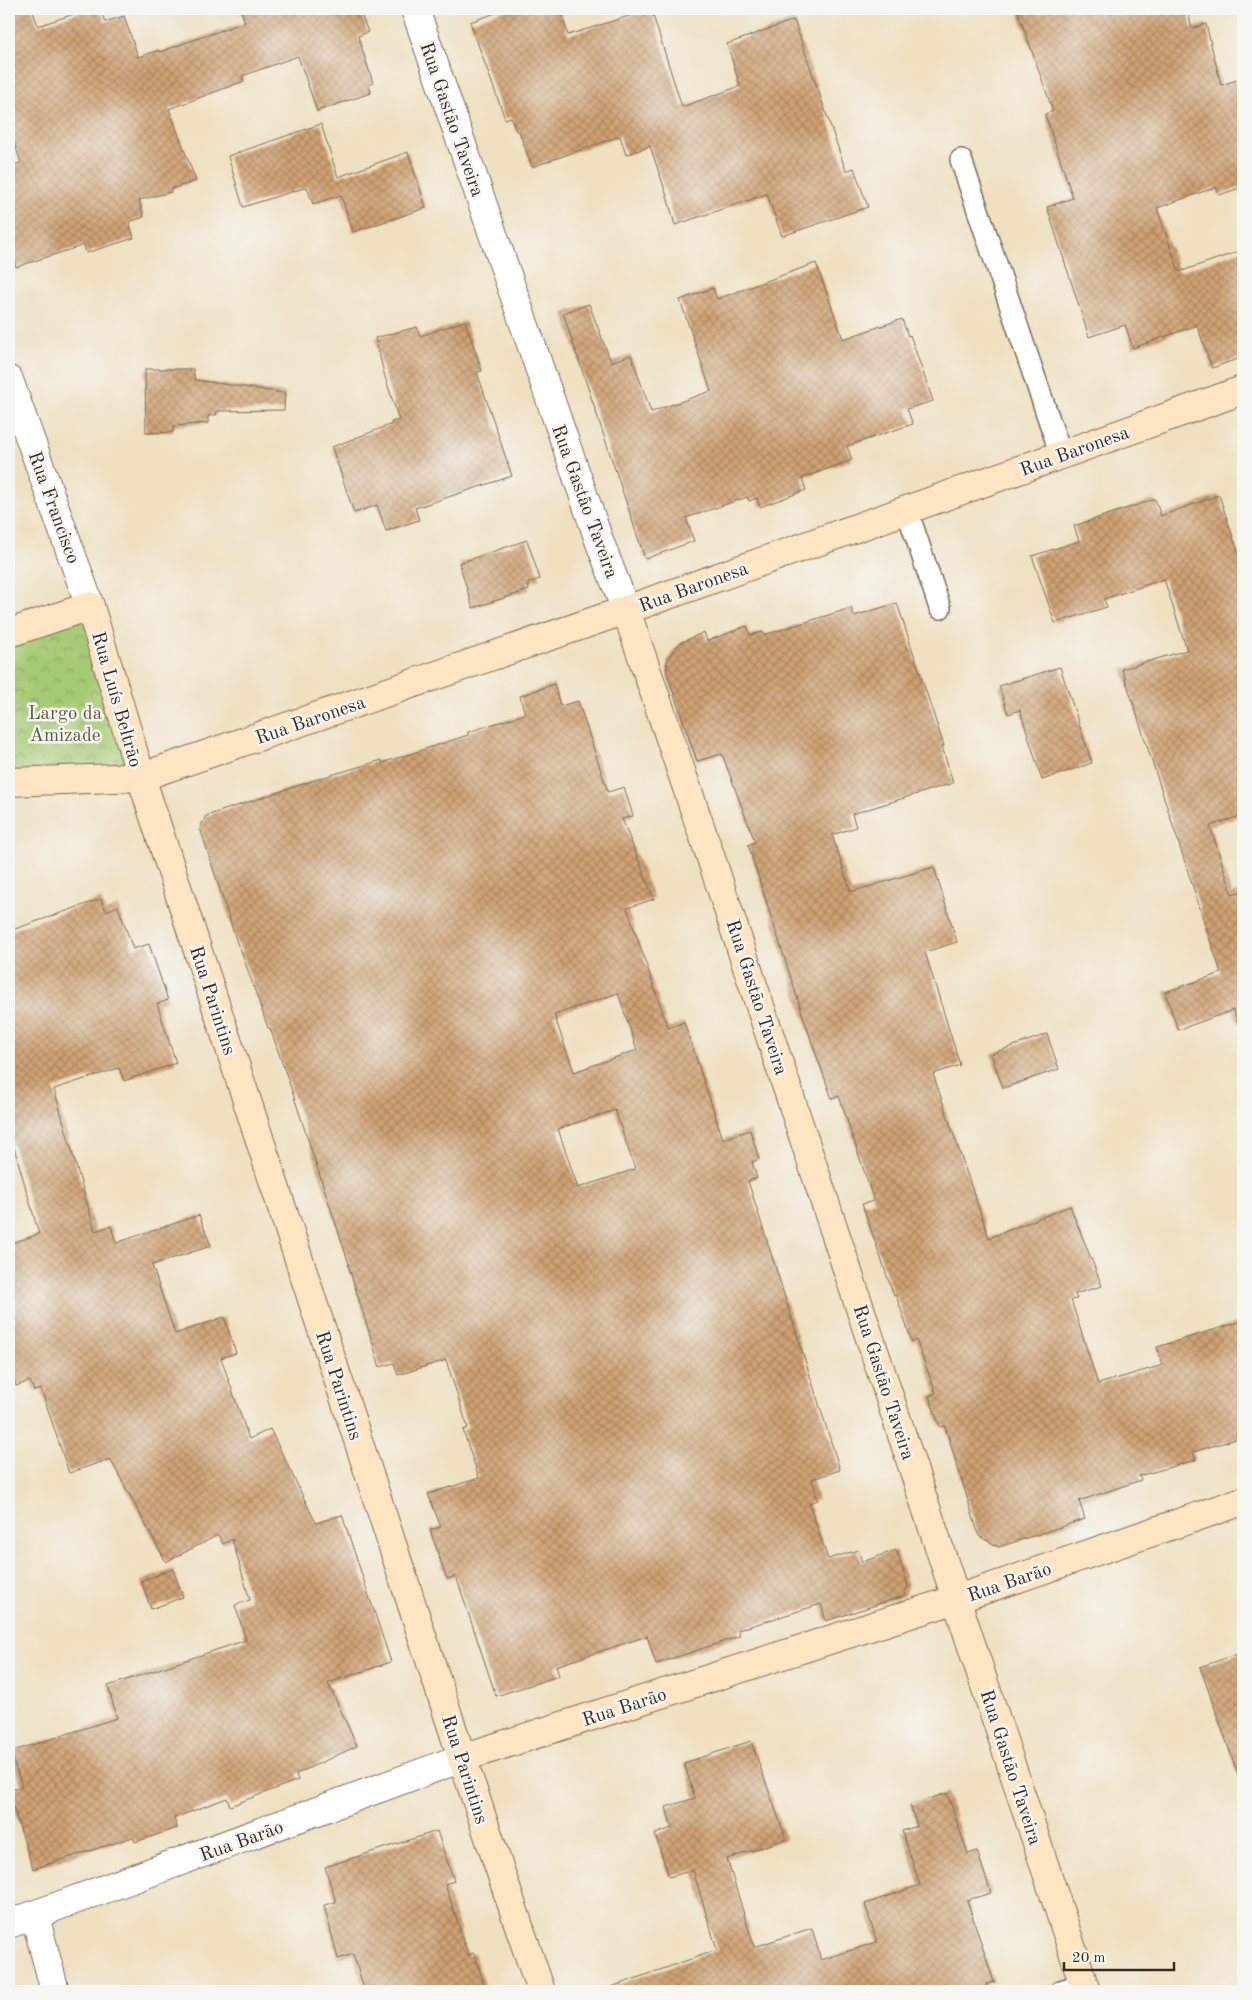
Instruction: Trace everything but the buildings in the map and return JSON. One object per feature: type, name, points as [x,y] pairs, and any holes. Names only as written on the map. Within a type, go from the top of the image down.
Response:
[{"type":"street","name":"Rua Gastão Taveira","points":[[415,9],[713,864],[957,1599],[1077,1989]]},
{"type":"street","name":"Rua Francisco","points":[[9,380],[90,606]]},
{"type":"street","name":"Rua Baronesa","points":[[141,777],[626,610],[1243,390]]},
{"type":"street","name":"Rua Luís Beltrão","points":[[9,633],[90,606],[141,777],[9,782]]},
{"type":"street","name":"Rua Parintins","points":[[141,777],[462,1758],[541,1991]]},
{"type":"street","name":"Rua Barão","points":[[9,1924],[462,1758],[957,1599],[1243,1501]]},
{"type":"street","points":[[35,1916],[55,1991]]},
{"type":"lane","points":[[961,160],[1061,455]]},
{"type":"lane","points":[[907,510],[940,608]]},
{"type":"green space","name":"Largo da Amizade","points":[[90,606],[141,777],[9,782],[9,633]]}]
